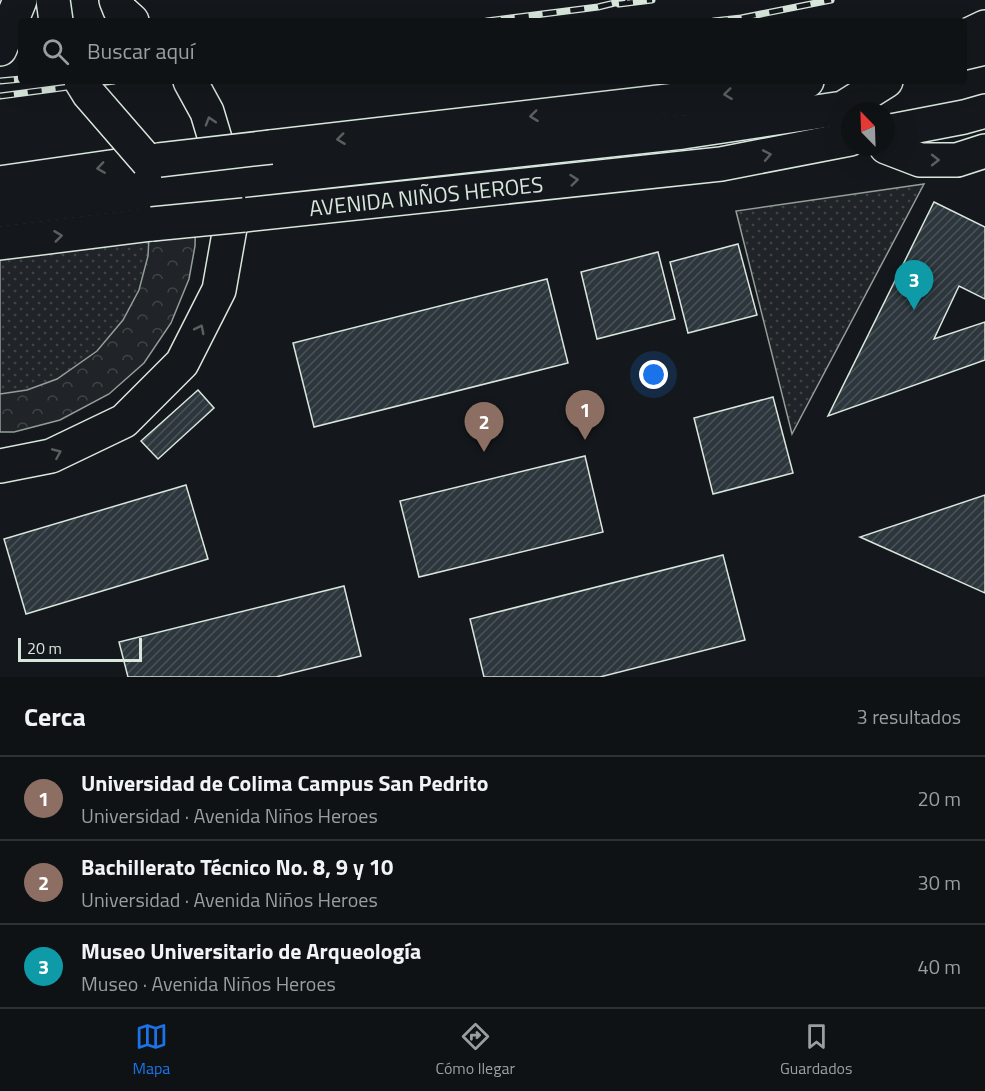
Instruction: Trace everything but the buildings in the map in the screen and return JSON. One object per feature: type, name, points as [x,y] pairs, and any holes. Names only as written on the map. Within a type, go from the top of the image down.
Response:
[{"type":"street","points":[[0,49],[20,0]]},
{"type":"street","points":[[53,0],[56,18]]},
{"type":"street","points":[[116,0],[120,10],[129,18]]},
{"type":"street","points":[[967,36],[985,27]]},
{"type":"street","points":[[967,52],[985,48]]},
{"type":"street","points":[[83,84],[148,162]]},
{"type":"street","points":[[0,466],[51,456],[123,421],[182,363],[219,290],[230,228],[228,182],[207,112],[192,84]]},
{"type":"street","points":[[0,183],[148,162],[745,92],[790,84]]},
{"type":"street","points":[[859,102],[882,84]]},
{"type":"street","points":[[895,130],[985,111]]},
{"type":"street","points":[[0,210],[841,113]]},
{"type":"street","name":"AVENIDA NIÑOS HEROES","points":[[0,243],[152,224],[721,164],[841,141]]},
{"type":"street","points":[[895,150],[920,160],[957,160],[985,151]]},
{"type":"green space","points":[[924,184],[792,434],[736,211]]},
{"type":"green space","points":[[196,198],[195,246],[189,279],[171,323],[144,363],[109,394],[60,420],[14,432],[0,432],[0,223]]},
{"type":"green space","points":[[150,218],[148,256],[139,290],[123,320],[97,351],[57,379],[27,390],[0,394],[0,236]]},
{"type":"railway","points":[[511,18],[598,7],[627,0]]},
{"type":"railway","points":[[619,4],[652,0]]},
{"type":"railway","points":[[741,18],[831,0]]},
{"type":"railway","points":[[0,81],[18,79]]},
{"type":"railway","points":[[0,96],[91,84]]},
{"type":"place","name":"Museo Universitario de Arqueología","points":[[914,310]]},
{"type":"place","name":"Universidad de Colima Campus San Pedrito","points":[[585,440]]},
{"type":"place","name":"Bachillerato Técnico No. 8, 9 y 10","points":[[484,452]]}]
